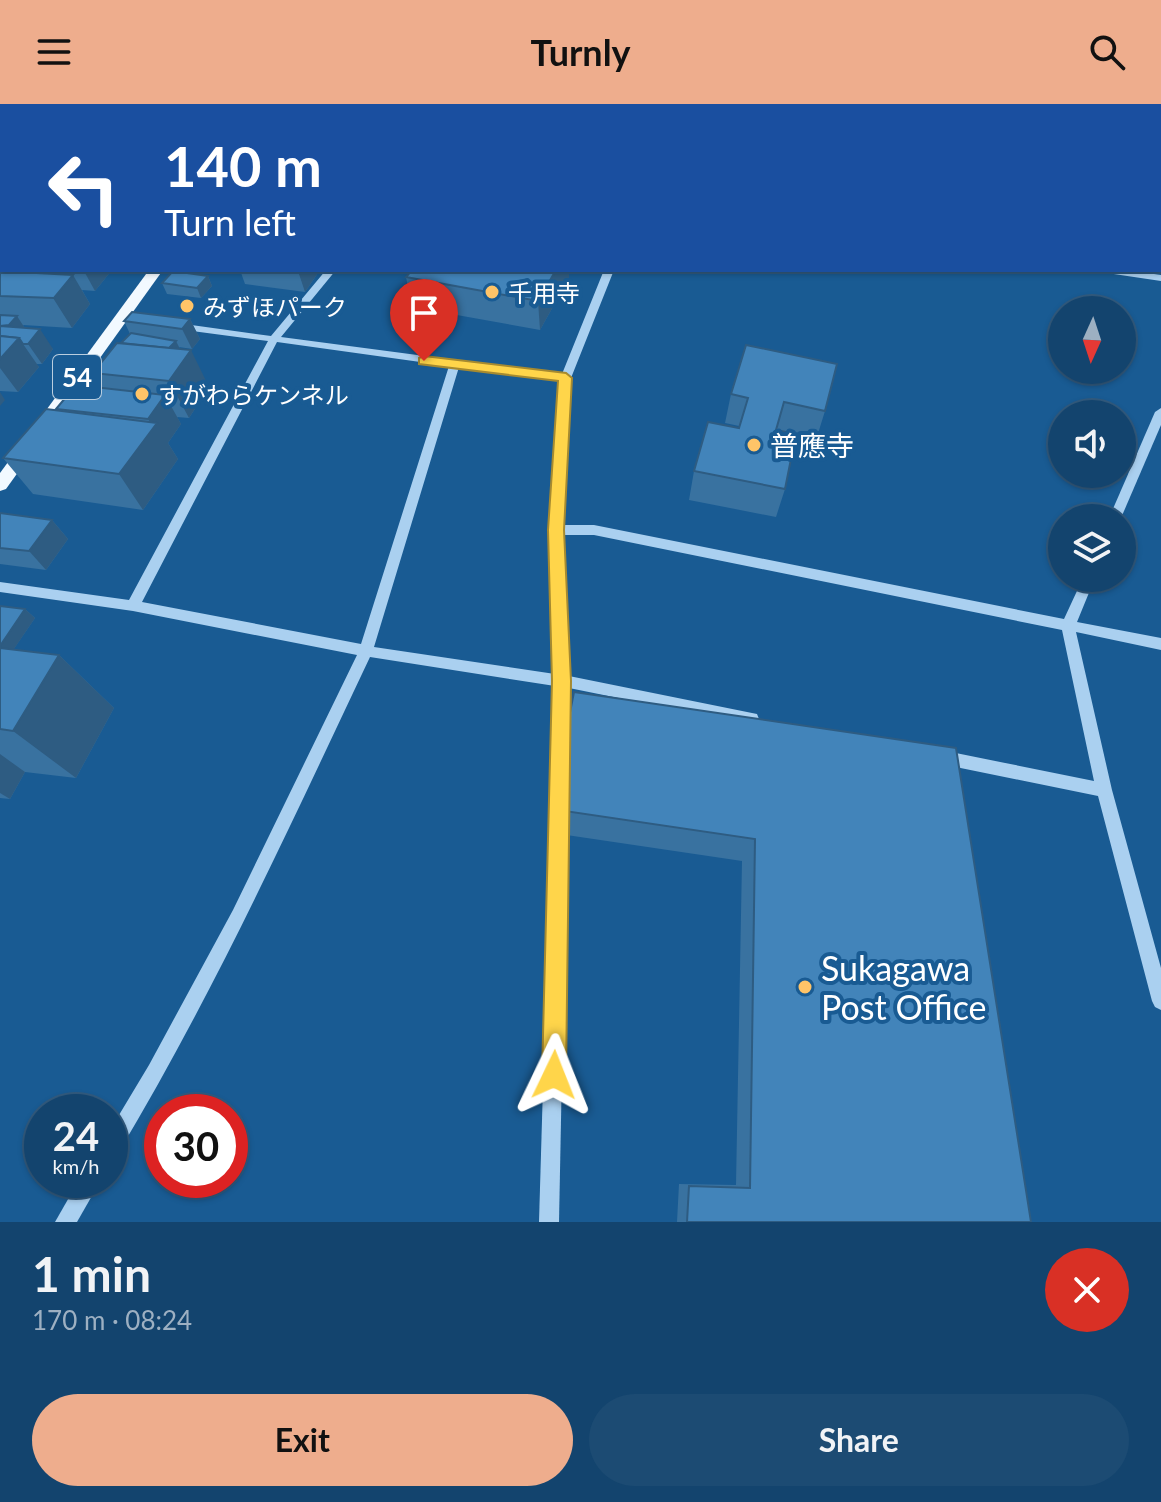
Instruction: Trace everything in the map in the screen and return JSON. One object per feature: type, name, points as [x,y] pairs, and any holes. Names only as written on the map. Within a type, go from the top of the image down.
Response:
[{"type":"main road","name":"54","points":[[0,485],[127,320],[155,272]]},
{"type":"street","points":[[133,606],[274,339],[329,272]]},
{"type":"street","points":[[549,1222],[562,681],[556,530],[566,378],[608,272]]},
{"type":"street","points":[[1120,272],[1161,278]]},
{"type":"street","points":[[165,325],[566,378]]},
{"type":"street","points":[[128,1118],[239,916],[366,651],[454,365]]},
{"type":"street","points":[[1121,504],[1161,412]]},
{"type":"street","points":[[556,530],[594,530],[1161,644]]},
{"type":"street","points":[[0,587],[133,606],[366,651],[562,681],[763,721]]},
{"type":"street","points":[[1083,592],[1068,626],[1104,790],[1161,1001]]},
{"type":"street","points":[[918,752],[1104,790]]},
{"type":"street","points":[[65,1222],[80,1198]]},
{"type":"building","points":[[0,272],[73,275],[54,298],[0,296]]},
{"type":"building","points":[[172,272],[208,276],[197,288],[162,283]]},
{"type":"building","points":[[410,272],[555,272],[538,301],[406,277]]},
{"type":"building","points":[[132,312],[190,319],[182,329],[124,321]]},
{"type":"building","points":[[0,315],[17,316],[9,325],[0,326]]},
{"type":"building","points":[[0,326],[40,329],[28,344],[23,344],[19,338],[0,336]]},
{"type":"building","points":[[131,333],[176,341],[169,348],[121,343]]},
{"type":"building","points":[[0,336],[19,338],[0,359]]},
{"type":"building","points":[[117,343],[191,350],[169,381],[93,373]]},
{"type":"building","points":[[746,345],[837,364],[825,411],[784,402],[776,430],[796,434],[785,489],[694,471],[708,422],[739,428],[748,398],[731,394]]},
{"type":"building","points":[[76,385],[165,395],[148,419],[56,409]]},
{"type":"building","points":[[46,409],[157,423],[119,474],[3,458]]},
{"type":"building","points":[[0,513],[52,520],[29,551],[0,548]]},
{"type":"building","points":[[0,606],[25,609],[0,646]]},
{"type":"building","points":[[0,648],[59,655],[13,731],[0,729]]},
{"type":"building","points":[[574,692],[956,748],[1031,1222],[687,1222],[689,1186],[750,1188],[755,839],[551,809]]},
{"type":"place","name":"千用寺","points":[[492,292]]},
{"type":"place","name":"みずほパーク","points":[[187,306]]},
{"type":"place","name":"すがわらケンネル","points":[[142,394]]},
{"type":"place","name":"普應寺","points":[[754,445]]},
{"type":"place","name":"Sukagawa Post Office","points":[[805,987]]},
{"type":"route","points":[[424,361],[566,378],[556,530],[562,681],[554,1075]]}]
